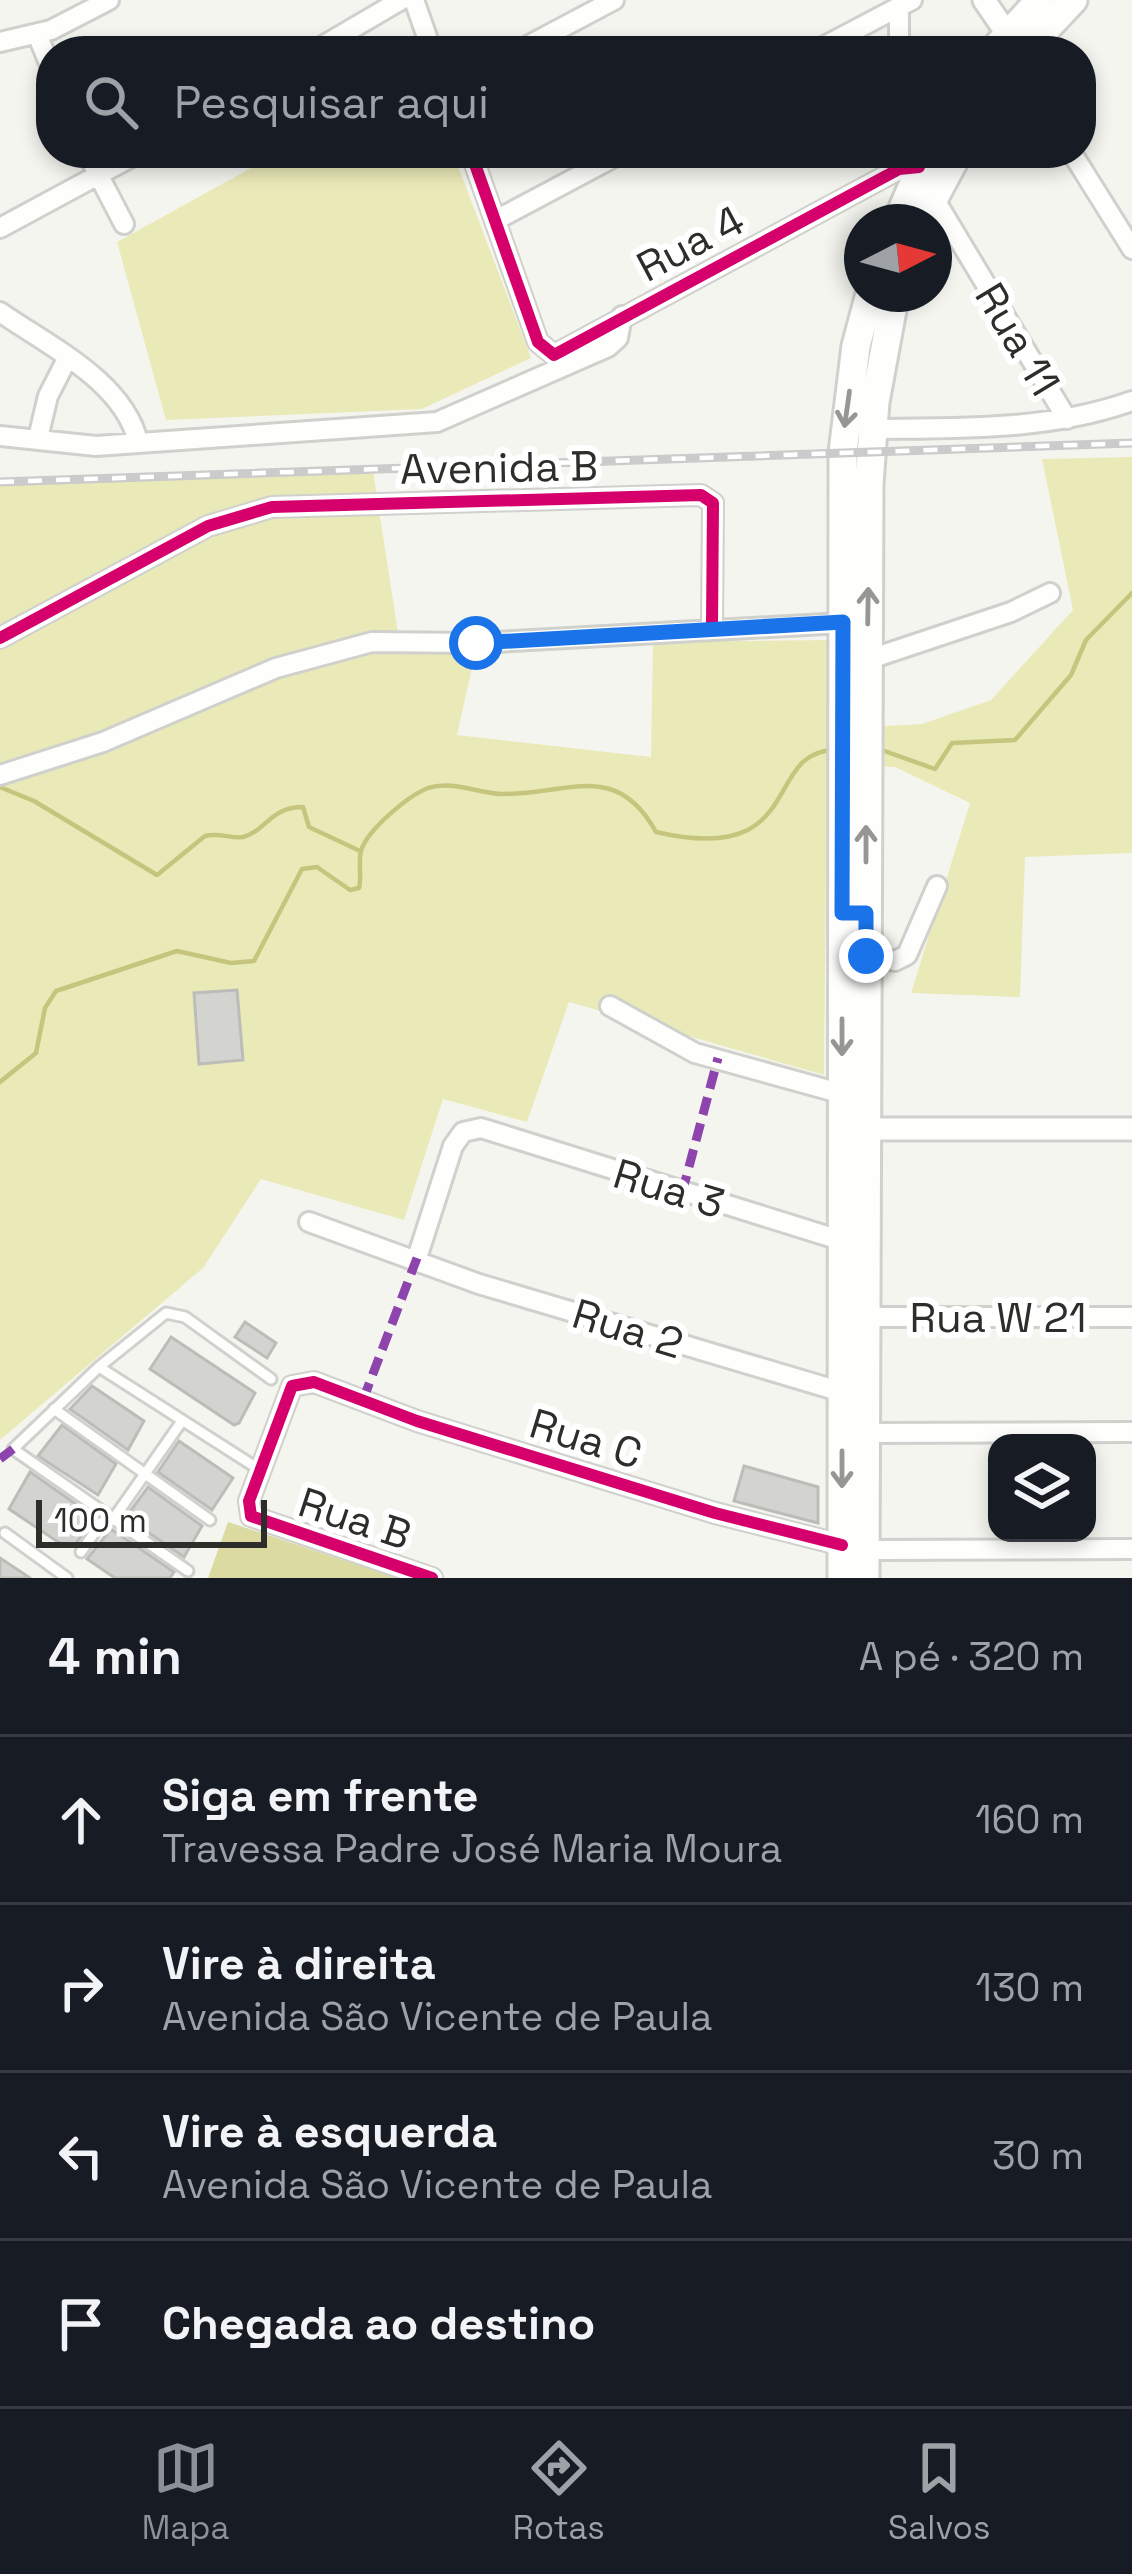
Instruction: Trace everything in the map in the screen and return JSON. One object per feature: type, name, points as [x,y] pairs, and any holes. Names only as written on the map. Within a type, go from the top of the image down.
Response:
[{"type":"main road","points":[[1016,36],[1040,0]]},
{"type":"main road","points":[[1023,36],[1073,0]]},
{"type":"main road","points":[[901,204],[909,168]]},
{"type":"main road","points":[[928,204],[949,168]]},
{"type":"main road","points":[[858,1557],[842,1392],[842,1094],[854,913],[854,723],[843,622],[844,429],[867,312]]},
{"type":"main road","points":[[854,723],[867,660],[871,429],[892,312]]},
{"type":"main road","points":[[842,1578],[858,1557],[865,1433],[866,956],[854,913]]},
{"type":"street","points":[[0,42],[37,34],[109,0]]},
{"type":"street","points":[[340,36],[401,0]]},
{"type":"street","points":[[414,0],[427,36]]},
{"type":"street","points":[[546,36],[614,0]]},
{"type":"street","points":[[984,0],[1004,36]]},
{"type":"street","points":[[843,36],[906,3]]},
{"type":"street","points":[[901,36],[906,3]]},
{"type":"street","points":[[94,168],[124,224]]},
{"type":"street","points":[[0,228],[113,168]]},
{"type":"street","points":[[477,168],[498,219],[594,168]]},
{"type":"street","name":"Rua 4","points":[[498,219],[538,342],[549,354],[896,168]]},
{"type":"street","points":[[1081,168],[1132,249]]},
{"type":"street","name":"Rua 11","points":[[932,195],[1067,419]]},
{"type":"street","points":[[0,312],[120,404],[138,442]]},
{"type":"street","points":[[0,436],[97,446],[436,422],[608,346],[619,338],[622,316]]},
{"type":"street","points":[[38,438],[48,396],[67,359]]},
{"type":"street","points":[[871,429],[976,428],[1067,419],[1132,401]]},
{"type":"street","name":"Avenida B","points":[[0,638],[208,526],[272,507],[701,495],[713,502],[712,628]]},
{"type":"street","points":[[867,660],[1011,612],[1050,593]]},
{"type":"street","points":[[0,775],[103,742],[332,650],[392,641],[476,643],[843,622]]},
{"type":"street","points":[[866,956],[895,962],[908,955],[937,886]]},
{"type":"street","points":[[610,1006],[695,1053],[842,1094]]},
{"type":"street","name":"Rua 3","points":[[417,1258],[458,1136],[471,1129],[496,1130],[843,1240]]},
{"type":"street","points":[[864,1129],[1132,1129]]},
{"type":"street","name":"Rua 2","points":[[309,1222],[479,1284],[842,1392]]},
{"type":"street","name":"Rua W 21","points":[[865,1317],[1132,1317]]},
{"type":"street","name":"Rua C","points":[[260,1470],[286,1395],[302,1382],[314,1382],[417,1421],[858,1557],[1132,1549]]},
{"type":"street","points":[[865,1433],[1132,1432]]},
{"type":"street","name":"Rua B","points":[[260,1470],[248,1509],[259,1521],[432,1578]]},
{"type":"lane","points":[[188,1570],[14,1449],[98,1367],[157,1318],[175,1312],[271,1379]]},
{"type":"lane","points":[[98,1367],[260,1470]]},
{"type":"lane","points":[[54,1409],[210,1520]]},
{"type":"lane","points":[[80,1552],[101,1523],[114,1518],[182,1421]]},
{"type":"lane","points":[[5,1533],[67,1578]]},
{"type":"green space","points":[[251,168],[459,168],[531,358],[422,409],[166,420],[117,242]]},
{"type":"green space","points":[[1132,457],[1132,853],[1025,857],[1020,997],[911,993],[970,803],[895,767],[827,765],[824,1075],[569,1002],[527,1122],[443,1099],[404,1220],[261,1179],[203,1268],[0,1440],[0,482],[373,471],[401,652],[476,650],[457,735],[651,757],[653,642],[827,640],[828,729],[922,724],[991,700],[1073,610],[1042,459]]},
{"type":"shaded area","points":[[228,1522],[397,1578],[208,1578]]},
{"type":"building","points":[[237,990],[243,1060],[199,1064],[194,993]]},
{"type":"building","points":[[245,1322],[276,1343],[267,1358],[235,1337]]},
{"type":"building","points":[[171,1337],[255,1393],[239,1423],[234,1425],[150,1369]]},
{"type":"building","points":[[92,1386],[144,1421],[128,1450],[70,1409]]},
{"type":"building","points":[[62,1425],[116,1464],[98,1495],[38,1456]]},
{"type":"building","points":[[179,1441],[233,1478],[212,1510],[158,1472]]},
{"type":"building","points":[[744,1466],[818,1487],[818,1523],[734,1501]]},
{"type":"building","points":[[30,1472],[86,1511],[82,1518],[90,1523],[75,1545],[64,1546],[9,1509]]},
{"type":"building","points":[[148,1487],[202,1526],[184,1557],[126,1517]]},
{"type":"building","points":[[111,1529],[174,1572],[170,1578],[115,1578],[87,1559]]},
{"type":"building","points":[[0,1558],[30,1578],[0,1578]]},
{"type":"waterway","points":[[876,748],[935,769],[952,743],[1015,740],[1071,675],[1086,640],[1132,593]]},
{"type":"waterway","points":[[0,1082],[36,1053],[45,1008],[56,991],[177,951],[231,963],[254,961],[302,869],[317,867],[350,890],[359,888],[360,856],[371,833],[428,788],[455,786],[501,794],[607,788],[641,809],[656,832],[704,839],[737,834],[760,822],[797,769],[812,756],[834,750]]},
{"type":"waterway","points":[[0,787],[34,801],[157,875],[205,836],[243,837],[292,808],[303,807],[309,827],[360,851]]},
{"type":"railway","points":[[0,482],[1132,443]]},
{"type":"marked path","points":[[682,1193],[718,1058]]},
{"type":"marked path","points":[[363,1400],[417,1258]]},
{"type":"marked path","points":[[0,1459],[13,1449]]},
{"type":"cycle path","points":[[476,168],[538,342],[554,355],[899,169],[909,168]]},
{"type":"cycle path","points":[[0,638],[208,526],[272,507],[701,495],[713,503],[712,627]]},
{"type":"cycle path","points":[[432,1578],[251,1516],[249,1501],[292,1386],[314,1382],[417,1421],[715,1513],[842,1545]]},
{"type":"route","points":[[476,643],[843,622],[842,913],[866,913],[866,956]]}]
